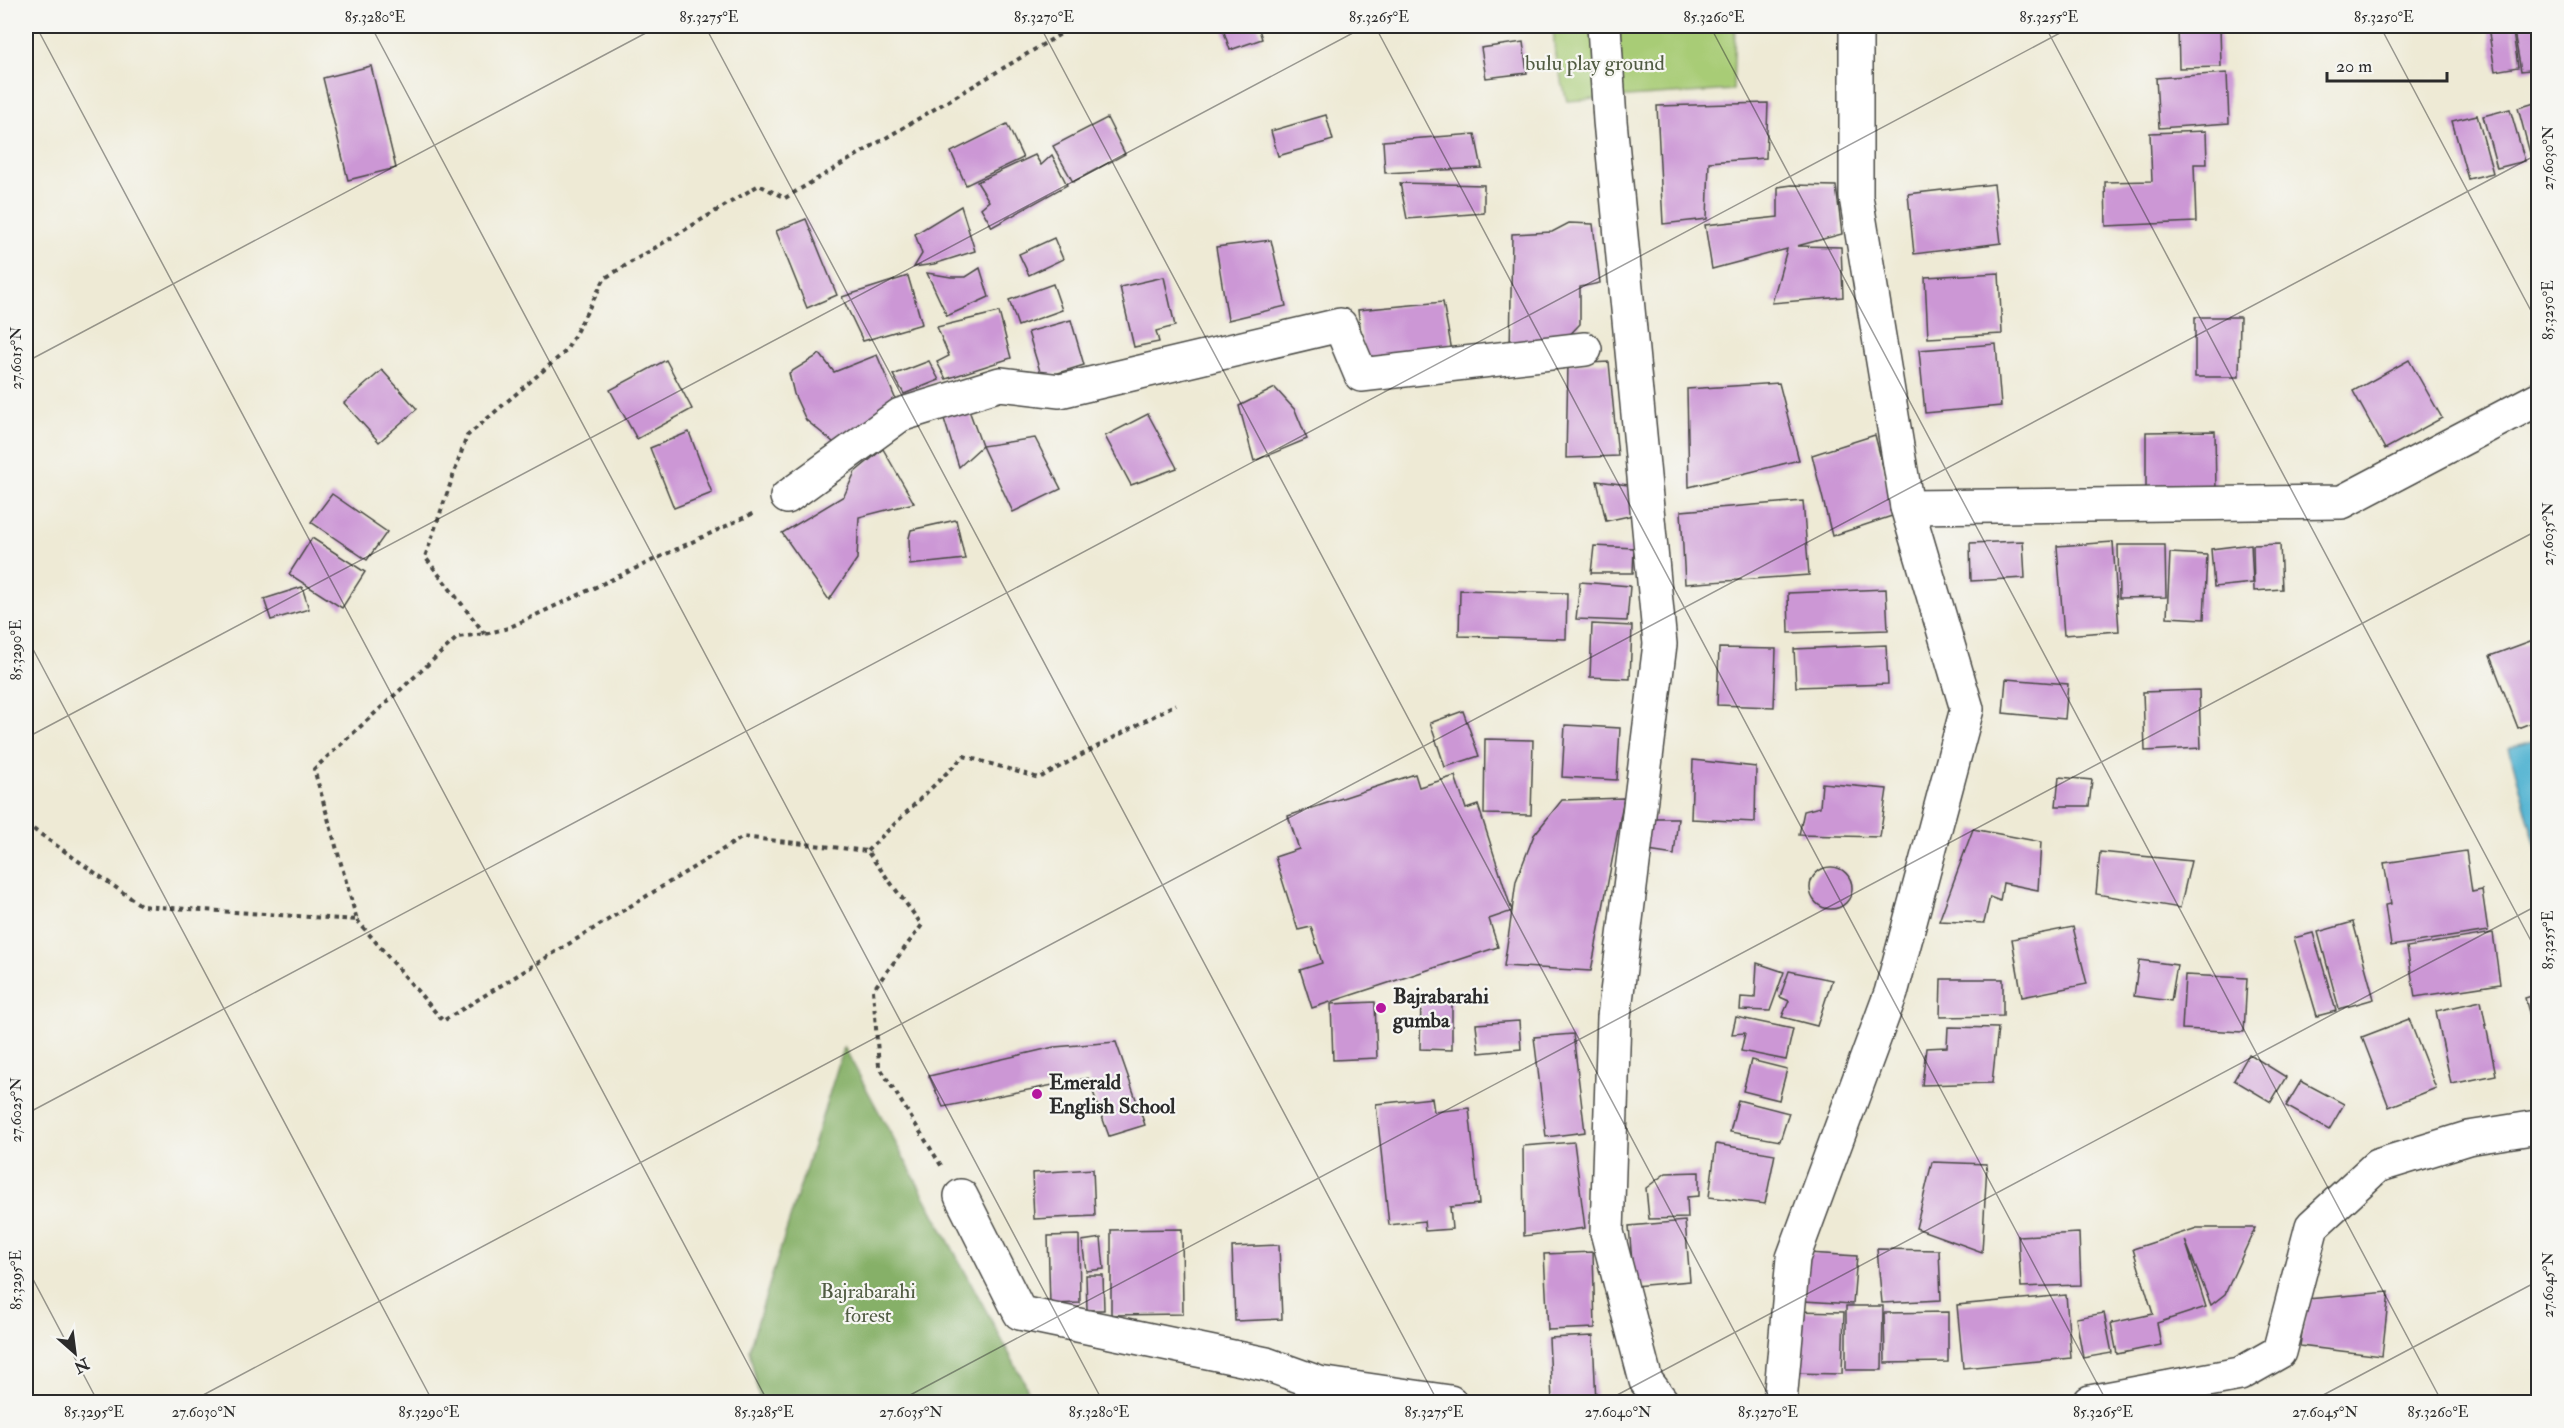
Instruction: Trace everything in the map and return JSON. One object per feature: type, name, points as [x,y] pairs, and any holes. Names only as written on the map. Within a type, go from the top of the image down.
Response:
[{"type":"street","points":[[1604,26],[1610,121],[1660,644],[1614,1017],[1607,1232],[1646,1381],[1662,1402]]},
{"type":"street","points":[[1780,1402],[1793,1258],[1891,993],[1967,709],[1907,507],[1856,197],[1856,26]]},
{"type":"street","points":[[787,497],[900,415],[1000,384],[1060,391],[1340,325],[1361,375],[1585,349]]},
{"type":"street","points":[[1907,507],[2342,502],[2538,399]]},
{"type":"street","points":[[2090,1402],[2240,1374],[2279,1352],[2312,1226],[2377,1166],[2468,1138],[2538,1127]]},
{"type":"street","points":[[961,1196],[1020,1313],[1266,1364],[1319,1383],[1450,1402]]},
{"type":"path","points":[[485,634],[425,557],[467,436],[566,351],[605,278],[759,185],[785,198],[1074,26]]},
{"type":"path","points":[[787,497],[508,627],[485,634],[458,637],[314,769],[357,920],[443,1021],[743,837],[867,851],[922,925],[873,990],[879,1066],[961,1196]]},
{"type":"path","points":[[867,851],[964,756],[1039,778],[1176,704]]},
{"type":"path","points":[[26,824],[141,906],[357,920]]},
{"type":"green space","name":"bulu play ground","points":[[1553,26],[1735,26],[1733,90],[1567,101],[1555,56]]},
{"type":"green space","name":"Bajrabarahi forest","points":[[844,1047],[1025,1383],[1032,1402],[760,1402],[749,1349]]},
{"type":"water","points":[[2538,739],[2538,854],[2509,748]]},
{"type":"building","points":[[1222,26],[1258,26],[1262,39],[1230,50]]},
{"type":"building","points":[[1354,26],[1374,26],[1355,31]]},
{"type":"building","points":[[2178,26],[2220,26],[2221,67],[2179,68]]},
{"type":"building","points":[[2512,26],[2518,67],[2495,71],[2488,27]]},
{"type":"building","points":[[2513,26],[2538,26],[2538,69],[2521,71]]},
{"type":"building","points":[[1523,42],[1527,73],[1486,78],[1481,48]]},
{"type":"building","points":[[371,66],[396,168],[348,180],[323,78]]},
{"type":"building","points":[[2227,73],[2229,123],[2159,128],[2156,78]]},
{"type":"building","points":[[2538,102],[2538,160],[2532,161],[2518,108]]},
{"type":"building","points":[[1768,103],[1766,158],[1709,162],[1707,219],[1663,224],[1657,106]]},
{"type":"building","points":[[2510,109],[2525,161],[2497,168],[2483,116]]},
{"type":"building","points":[[1326,115],[1333,140],[1278,156],[1271,131]]},
{"type":"building","points":[[2477,115],[2493,173],[2468,179],[2452,121]]},
{"type":"building","points":[[1107,118],[1125,154],[1073,182],[1053,146]]},
{"type":"building","points":[[1007,124],[1023,158],[966,185],[951,152]]},
{"type":"building","points":[[2206,131],[2207,164],[2194,164],[2196,222],[2106,226],[2105,182],[2152,181],[2150,133]]},
{"type":"building","points":[[1475,134],[1482,168],[1385,173],[1383,141]]},
{"type":"building","points":[[1035,155],[1041,165],[1052,155],[1067,185],[992,227],[981,208],[989,201],[977,182]]},
{"type":"building","points":[[1400,183],[1484,185],[1484,213],[1407,219]]},
{"type":"building","points":[[1994,184],[2001,243],[1914,254],[1908,194]]},
{"type":"building","points":[[1836,186],[1842,234],[1797,246],[1841,247],[1843,297],[1772,303],[1787,249],[1712,269],[1705,225],[1778,217],[1778,187]]},
{"type":"building","points":[[961,206],[975,251],[934,264],[914,267],[922,254],[915,234]]},
{"type":"building","points":[[806,219],[837,295],[807,308],[776,231]]},
{"type":"building","points":[[1569,223],[1593,224],[1600,283],[1580,287],[1580,324],[1557,348],[1510,353],[1512,234],[1552,232]]},
{"type":"building","points":[[1054,238],[1063,259],[1029,275],[1019,254]]},
{"type":"building","points":[[1271,240],[1286,306],[1228,320],[1216,247]]},
{"type":"building","points":[[980,268],[989,297],[947,316],[927,273],[966,277]]},
{"type":"building","points":[[1999,273],[2002,334],[1928,338],[1925,277]]},
{"type":"building","points":[[908,276],[922,324],[863,341],[842,297]]},
{"type":"building","points":[[1164,277],[1175,326],[1156,331],[1159,342],[1134,347],[1120,287]]},
{"type":"building","points":[[1053,284],[1062,310],[1018,326],[1009,300]]},
{"type":"building","points":[[1443,302],[1452,351],[1365,364],[1358,310]]},
{"type":"building","points":[[999,312],[1011,358],[946,379],[937,362],[949,356],[937,327]]},
{"type":"building","points":[[2195,317],[2240,317],[2239,377],[2195,377]]},
{"type":"building","points":[[1071,320],[1084,365],[1042,378],[1028,332]]},
{"type":"building","points":[[1996,344],[2001,406],[1925,413],[1919,350]]},
{"type":"building","points":[[820,354],[834,372],[877,355],[898,405],[838,446],[806,420],[794,394],[789,373]]},
{"type":"building","points":[[666,360],[692,409],[637,439],[610,390]]},
{"type":"building","points":[[2409,360],[2442,418],[2385,449],[2353,391]]},
{"type":"building","points":[[929,361],[939,380],[904,394],[893,375]]},
{"type":"building","points":[[1609,362],[1618,456],[1566,458],[1568,364]]},
{"type":"building","points":[[382,370],[417,409],[379,442],[344,403]]},
{"type":"building","points":[[1779,383],[1799,460],[1689,487],[1687,389]]},
{"type":"building","points":[[1275,388],[1295,410],[1307,439],[1254,461],[1239,406]]},
{"type":"building","points":[[965,399],[982,446],[959,467],[940,406]]},
{"type":"building","points":[[1148,414],[1177,468],[1131,485],[1105,436]]},
{"type":"building","points":[[2215,431],[2216,492],[2146,493],[2146,432]]},
{"type":"building","points":[[689,432],[712,493],[674,508],[650,448]]},
{"type":"building","points":[[1875,435],[1895,515],[1832,536],[1812,455]]},
{"type":"building","points":[[1035,438],[1061,489],[1013,512],[982,446]]},
{"type":"building","points":[[883,449],[914,503],[859,517],[857,559],[829,600],[782,533],[844,496],[855,472]]},
{"type":"building","points":[[1597,481],[1636,486],[1638,514],[1606,521]]},
{"type":"building","points":[[332,494],[387,532],[367,560],[311,522]]},
{"type":"building","points":[[1803,501],[1809,575],[1685,584],[1681,511]]},
{"type":"building","points":[[956,520],[965,559],[910,565],[911,530]]},
{"type":"building","points":[[312,538],[365,572],[342,608],[289,574]]},
{"type":"building","points":[[2023,541],[2025,578],[1971,581],[1970,543]]},
{"type":"building","points":[[2113,542],[2119,631],[2064,635],[2057,546]]},
{"type":"building","points":[[2251,544],[2253,583],[2214,587],[2211,549]]},
{"type":"building","points":[[2280,544],[2282,589],[2254,591],[2253,545]]},
{"type":"building","points":[[2118,545],[2165,545],[2166,597],[2119,598]]},
{"type":"building","points":[[1594,546],[1634,548],[1633,573],[1591,573]]},
{"type":"building","points":[[2170,553],[2207,555],[2204,619],[2167,617]]},
{"type":"building","points":[[1580,582],[1630,586],[1627,621],[1576,619]]},
{"type":"building","points":[[302,587],[309,609],[271,620],[264,599]]},
{"type":"building","points":[[1886,589],[1888,630],[1789,633],[1788,593]]},
{"type":"building","points":[[1460,590],[1567,593],[1566,639],[1459,636]]},
{"type":"building","points":[[1592,624],[1632,626],[1630,679],[1590,677]]},
{"type":"building","points":[[2533,640],[2538,654],[2538,720],[2518,728],[2490,656]]},
{"type":"building","points":[[1886,645],[1888,684],[1796,687],[1794,649]]},
{"type":"building","points":[[1719,648],[1776,649],[1774,707],[1717,705]]},
{"type":"building","points":[[2006,679],[2068,684],[2065,719],[2003,713]]},
{"type":"building","points":[[2199,690],[2201,748],[2145,751],[2143,692]]},
{"type":"building","points":[[1463,711],[1479,756],[1445,767],[1430,723]]},
{"type":"building","points":[[1565,725],[1620,728],[1617,780],[1562,777]]},
{"type":"building","points":[[1485,739],[1533,740],[1531,815],[1484,814]]},
{"type":"building","points":[[1693,760],[1756,767],[1755,822],[1691,819]]},
{"type":"building","points":[[1415,774],[1419,787],[1455,776],[1466,809],[1478,805],[1512,911],[1489,919],[1498,947],[1312,1008],[1300,970],[1322,963],[1311,927],[1298,930],[1275,857],[1299,849],[1288,816]]},
{"type":"building","points":[[2059,777],[2092,780],[2089,806],[2056,806]]},
{"type":"building","points":[[1822,783],[1887,789],[1880,837],[1799,835],[1804,811],[1820,807]]},
{"type":"building","points":[[1624,798],[1591,971],[1504,966],[1516,881],[1534,835],[1562,800]]},
{"type":"building","points":[[1647,818],[1678,818],[1674,855],[1642,850]]},
{"type":"building","points":[[1973,829],[2041,842],[2038,890],[2003,883],[2000,901],[1990,897],[1984,923],[1939,921]]},
{"type":"building","points":[[2466,851],[2472,892],[2482,890],[2488,931],[2391,946],[2385,905],[2391,904],[2384,863]]},
{"type":"building","points":[[2100,852],[2191,861],[2180,908],[2096,894]]},
{"type":"building","points":[[1831,867],[1846,873],[1852,888],[1846,903],[1831,909],[1816,903],[1810,888],[1816,873]]},
{"type":"building","points":[[2353,922],[2374,999],[2339,1009],[2318,932]]},
{"type":"building","points":[[2073,927],[2087,984],[2022,997],[2012,939]]},
{"type":"building","points":[[2313,933],[2336,1011],[2317,1016],[2294,938]]},
{"type":"building","points":[[2493,933],[2500,984],[2415,997],[2407,947]]},
{"type":"building","points":[[2139,960],[2177,965],[2171,1001],[2134,996]]},
{"type":"building","points":[[1757,963],[1784,972],[1770,1011],[1740,1010],[1741,997],[1755,998]]},
{"type":"building","points":[[1789,971],[1832,980],[1817,1026],[1782,1017],[1789,1001],[1780,997]]},
{"type":"building","points":[[2185,975],[2247,978],[2244,1032],[2182,1029]]},
{"type":"building","points":[[1941,979],[2003,979],[2003,1016],[1940,1017]]},
{"type":"building","points":[[2538,994],[2538,1045],[2525,998]]},
{"type":"building","points":[[1421,997],[1452,998],[1452,1050],[1420,1049]]},
{"type":"building","points":[[2481,1001],[2496,1075],[2451,1084],[2436,1011]]},
{"type":"building","points":[[1375,1002],[1377,1058],[1333,1060],[1331,1004]]},
{"type":"building","points":[[1736,1017],[1793,1029],[1786,1060],[1741,1051],[1745,1033],[1732,1034]]},
{"type":"building","points":[[2409,1019],[2436,1088],[2389,1107],[2362,1037]]},
{"type":"building","points":[[1519,1021],[1521,1049],[1479,1053],[1476,1024]]},
{"type":"building","points":[[1948,1027],[1998,1028],[1992,1083],[1922,1085],[1926,1048],[1947,1047]]},
{"type":"building","points":[[1573,1034],[1585,1132],[1546,1137],[1534,1037]]},
{"type":"building","points":[[1116,1042],[1145,1125],[1109,1136],[1088,1078],[943,1107],[929,1076],[1054,1047]]},
{"type":"building","points":[[2249,1054],[2286,1077],[2271,1102],[2234,1080]]},
{"type":"building","points":[[1751,1060],[1787,1069],[1779,1100],[1743,1091]]},
{"type":"building","points":[[2301,1081],[2344,1104],[2329,1130],[2286,1106]]},
{"type":"building","points":[[1432,1098],[1434,1112],[1469,1108],[1479,1204],[1450,1207],[1452,1229],[1425,1231],[1424,1221],[1389,1225],[1376,1104]]},
{"type":"building","points":[[1738,1100],[1789,1113],[1780,1141],[1730,1132]]},
{"type":"building","points":[[1574,1142],[1585,1228],[1524,1236],[1523,1146]]},
{"type":"building","points":[[1716,1144],[1775,1154],[1765,1204],[1709,1197]]},
{"type":"building","points":[[1932,1162],[1987,1164],[1982,1252],[1916,1228]]},
{"type":"building","points":[[1093,1169],[1095,1216],[1034,1219],[1032,1173]]},
{"type":"building","points":[[1699,1172],[1699,1196],[1687,1197],[1688,1218],[1649,1219],[1646,1188],[1666,1173]]},
{"type":"building","points":[[1685,1221],[1690,1281],[1634,1286],[1629,1226]]},
{"type":"building","points":[[2197,1228],[2255,1228],[2225,1294],[2211,1305],[2185,1240],[2206,1307],[2157,1323],[2161,1345],[2117,1354],[2111,1323],[2153,1314],[2133,1249]]},
{"type":"building","points":[[1182,1229],[1183,1314],[1111,1315],[1111,1230]]},
{"type":"building","points":[[2079,1233],[2081,1285],[2021,1287],[2018,1236]]},
{"type":"building","points":[[1079,1235],[1080,1303],[1050,1304],[1048,1236]]},
{"type":"building","points":[[1101,1238],[1104,1269],[1086,1271],[1082,1241]]},
{"type":"building","points":[[1279,1245],[1282,1319],[1235,1321],[1232,1247]]},
{"type":"building","points":[[1877,1249],[1939,1250],[1941,1300],[1882,1303]]},
{"type":"building","points":[[1593,1252],[1595,1328],[1548,1330],[1544,1254]]},
{"type":"building","points":[[1808,1253],[1857,1256],[1853,1304],[1804,1301]]},
{"type":"building","points":[[1086,1275],[1103,1275],[1104,1310],[1087,1310]]},
{"type":"building","points":[[2389,1292],[2382,1356],[2300,1346],[2307,1299]]},
{"type":"building","points":[[2066,1295],[2071,1358],[1963,1368],[1957,1305]]},
{"type":"building","points":[[1846,1306],[1883,1306],[1882,1370],[1846,1370]]},
{"type":"building","points":[[1792,1311],[1844,1312],[1842,1374],[1790,1373]]},
{"type":"building","points":[[1948,1312],[1948,1362],[1885,1363],[1884,1313]]},
{"type":"building","points":[[2104,1313],[2112,1353],[2083,1358],[2076,1318]]},
{"type":"building","points":[[1593,1336],[1596,1402],[1552,1402],[1549,1338]]},
{"type":"place","name":"Bajrabarahi gumba","points":[[1381,1008]]},
{"type":"place","name":"Emerald English School","points":[[1037,1094]]}]
